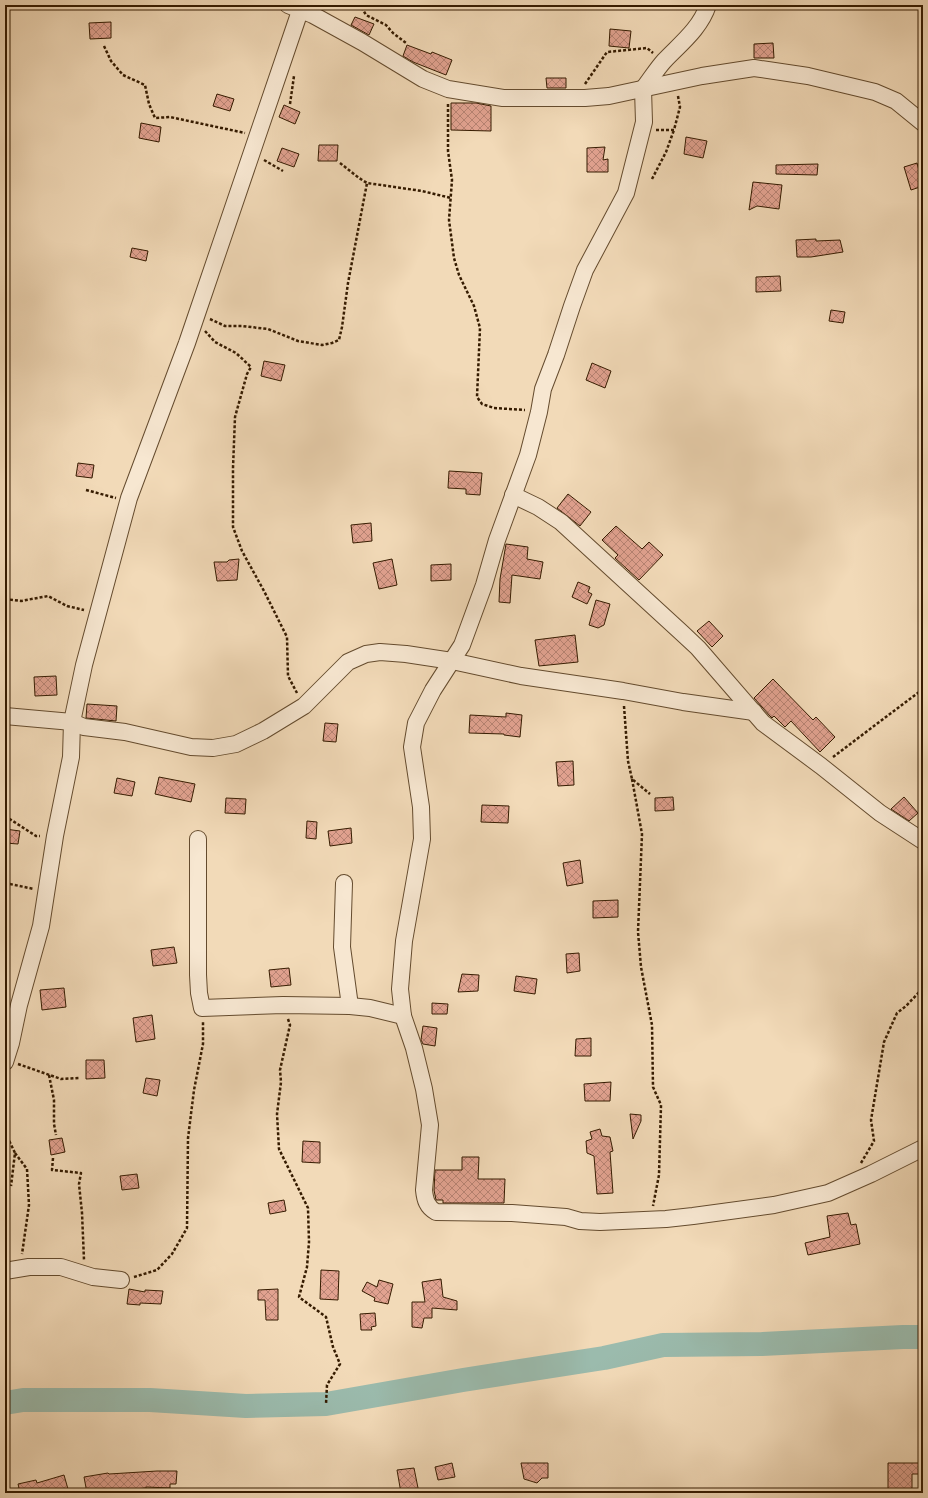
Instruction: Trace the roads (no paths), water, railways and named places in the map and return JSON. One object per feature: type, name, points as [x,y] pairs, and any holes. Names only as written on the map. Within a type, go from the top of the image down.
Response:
[{"type":"street","points":[[708,5],[697,25],[685,42],[664,61],[643,89],[644,122],[626,193],[585,270],[543,389],[528,455],[497,540],[475,612],[462,645],[433,690],[416,723],[412,747],[421,807],[422,839],[404,941],[400,989],[403,1016],[414,1048],[424,1089],[430,1125],[424,1190],[425,1200],[430,1208],[436,1212],[512,1213],[566,1217],[580,1221],[600,1222],[650,1220],[693,1216],[774,1205],[828,1193],[871,1174],[923,1148]]},
{"type":"street","points":[[5,1061],[41,926],[55,836],[71,757],[72,722],[84,665],[99,614],[128,501],[194,320],[257,135],[297,7],[362,42],[423,79],[448,89],[502,98],[585,98],[609,96],[676,81],[754,68],[808,76],[876,92],[896,101],[923,123]]},
{"type":"street","points":[[513,495],[538,507],[561,522],[698,648],[763,723],[821,766],[880,813],[923,841]]},
{"type":"street","points":[[5,716],[72,722],[84,727],[125,732],[191,747],[213,748],[236,744],[263,731],[304,706],[348,662],[366,654],[380,652],[406,654],[452,661],[521,676],[754,712]]},
{"type":"street","points":[[198,839],[198,975],[202,1008],[283,1005],[350,1006],[370,1008],[403,1016]]},
{"type":"street","points":[[344,883],[342,947],[350,1006]]},
{"type":"street","points":[[13,1269],[29,1267],[61,1267],[93,1277],[121,1280]]},
{"type":"waterway","points":[[5,1403],[23,1400],[150,1400],[246,1406],[326,1404],[463,1380],[604,1358],[663,1345],[762,1344],[923,1337]]}]
